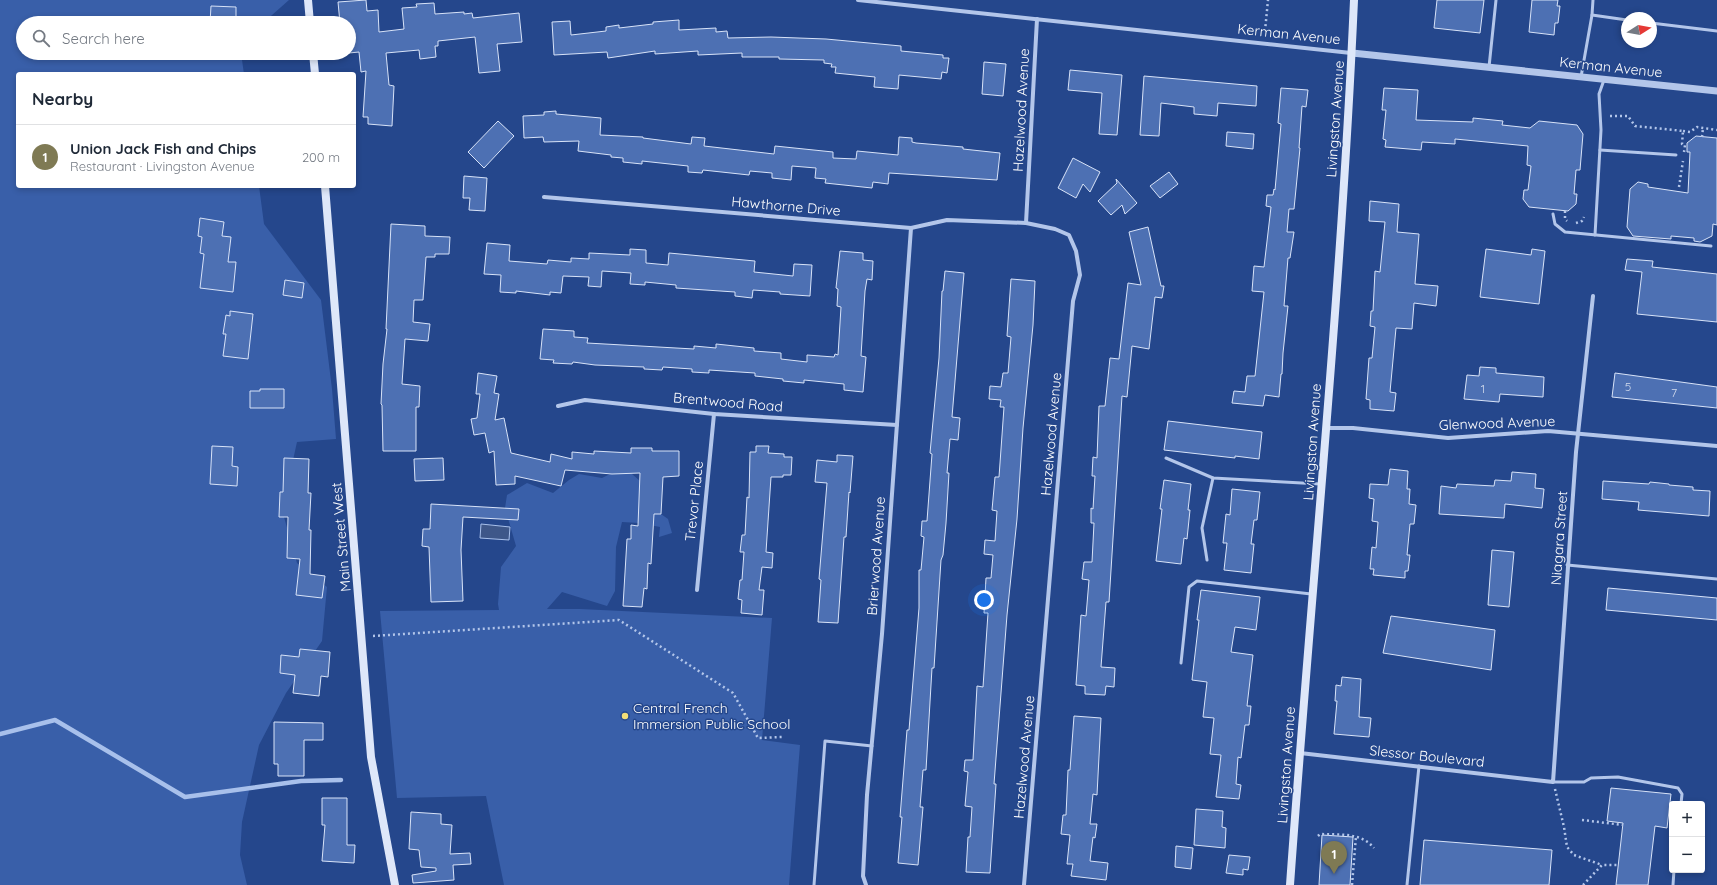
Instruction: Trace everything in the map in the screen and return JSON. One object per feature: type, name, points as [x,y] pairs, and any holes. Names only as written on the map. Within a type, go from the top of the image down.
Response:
[{"type":"main road","points":[[308,0],[309,16]]},
{"type":"main road","name":"Livingston Avenue","points":[[1290,885],[1299,753],[1322,484],[1352,54],[1354,0]]},
{"type":"main road","points":[[314,60],[315,72]]},
{"type":"main road","name":"Main Street West","points":[[325,188],[372,757],[395,885]]},
{"type":"street","name":"Kerman Avenue","points":[[858,0],[1352,54],[1717,91]]},
{"type":"street","name":"Hazelwood Avenue","points":[[1024,885],[1073,301],[1080,275],[1076,251],[1069,235],[1055,228],[1026,223],[1037,19]]},
{"type":"street","name":"Hawthorne Drive","points":[[544,197],[911,228],[947,220],[1026,223]]},
{"type":"street","name":"Brierwood Avenue","points":[[866,885],[863,876],[867,795],[897,425],[911,228]]},
{"type":"street","name":"Niagara Street","points":[[1553,782],[1578,434],[1593,296]]},
{"type":"street","name":"Brentwood Road","points":[[558,406],[585,400],[714,414],[897,425]]},
{"type":"street","name":"Trevor Place","points":[[697,590],[714,414]]},
{"type":"street","name":"Glenwood Avenue","points":[[1326,428],[1353,428],[1448,438],[1548,431],[1717,446]]},
{"type":"street","name":"Slessor Boulevard","points":[[1299,753],[1553,782]]},
{"type":"lane","points":[[1489,67],[1496,0]]},
{"type":"lane","points":[[1581,77],[1592,15],[1593,0]]},
{"type":"lane","points":[[1592,15],[1621,19]]},
{"type":"lane","points":[[1657,23],[1717,31]]},
{"type":"lane","points":[[1595,235],[1601,130],[1599,94],[1604,79]]},
{"type":"lane","points":[[1600,150],[1676,155]]},
{"type":"lane","points":[[1554,214],[1555,224],[1565,232],[1711,246]]},
{"type":"lane","points":[[1166,458],[1213,478],[1322,484]]},
{"type":"lane","points":[[1207,560],[1202,528],[1213,478]]},
{"type":"lane","points":[[1568,565],[1717,579]]},
{"type":"lane","points":[[1181,664],[1189,587],[1197,581],[1313,594]]},
{"type":"lane","points":[[814,885],[825,741],[872,746]]},
{"type":"lane","points":[[1407,885],[1419,766]]},
{"type":"lane","points":[[1553,782],[1584,782],[1591,778],[1618,777],[1678,788],[1682,794],[1681,801]]},
{"type":"lane","points":[[1673,885],[1674,873]]},
{"type":"path","points":[[1265,31],[1268,0]]},
{"type":"path","points":[[1610,116],[1628,116],[1635,126],[1690,132],[1697,127],[1717,130]]},
{"type":"path","points":[[1702,137],[1704,128]]},
{"type":"path","points":[[1679,187],[1685,145],[1682,144],[1683,131]]},
{"type":"path","points":[[1565,211],[1565,220],[1570,223],[1582,221],[1584,217]]},
{"type":"path","points":[[373,636],[619,620],[733,693],[758,738],[782,737]]},
{"type":"path","points":[[1553,782],[1564,827],[1567,847],[1574,855],[1602,865],[1618,865]]},
{"type":"path","points":[[1582,820],[1623,825]]},
{"type":"path","points":[[1318,836],[1320,834],[1356,836],[1369,842],[1374,848]]},
{"type":"path","points":[[1352,885],[1356,836]]},
{"type":"path","points":[[1583,885],[1602,865]]},
{"type":"shaded area","points":[[0,0],[289,0],[271,16],[16,16],[16,60],[242,60],[244,72],[16,72],[16,188],[259,188],[264,224],[321,300],[332,389],[336,439],[297,442],[282,510],[297,563],[327,587],[322,641],[286,693],[259,745],[242,822],[240,855],[247,885],[0,885]]},
{"type":"shaded area","name":"Central French Immersion Public School","points":[[624,467],[640,481],[639,513],[661,514],[668,519],[672,533],[659,537],[660,527],[639,523],[622,522],[616,547],[615,591],[607,606],[562,592],[547,609],[580,609],[772,618],[762,740],[800,745],[789,885],[504,885],[486,796],[397,798],[380,611],[499,610],[498,604],[501,567],[516,546],[505,508],[507,495],[527,483],[553,493],[579,474],[602,478]]},
{"type":"shaded area","points":[[481,524],[510,527],[509,540],[480,538]]},
{"type":"building","points":[[366,0],[367,11],[378,10],[379,32],[404,29],[402,8],[417,7],[416,4],[434,3],[435,14],[464,12],[464,14],[472,13],[473,18],[519,13],[522,42],[497,44],[500,71],[479,73],[475,37],[438,41],[438,46],[435,46],[436,57],[420,59],[419,50],[386,53],[389,85],[394,86],[392,126],[368,124],[368,117],[363,117],[366,71],[361,72],[359,52],[356,52],[356,16],[339,16],[338,2]]},
{"type":"building","points":[[1437,0],[1484,0],[1480,33],[1434,28]]},
{"type":"building","points":[[1532,0],[1558,0],[1557,6],[1560,6],[1558,23],[1555,23],[1554,35],[1529,32]]},
{"type":"building","points":[[211,6],[236,7],[236,16],[210,16]]},
{"type":"building","points":[[679,20],[679,30],[716,28],[716,32],[727,31],[728,38],[771,37],[826,39],[901,46],[901,51],[943,55],[943,58],[949,58],[947,73],[942,72],[941,79],[899,75],[898,89],[874,87],[875,77],[835,73],[836,67],[831,67],[832,64],[824,63],[824,60],[779,59],[779,57],[742,57],[742,53],[698,55],[698,51],[655,54],[655,51],[608,58],[607,52],[554,55],[552,22],[570,21],[571,35],[606,31],[606,27],[619,25],[619,28],[653,24],[653,22]]},
{"type":"building","points":[[984,62],[1006,64],[1003,96],[982,94]]},
{"type":"building","points":[[1070,70],[1122,75],[1117,135],[1099,134],[1102,93],[1068,90]]},
{"type":"building","points":[[1144,76],[1257,86],[1256,106],[1218,103],[1217,116],[1194,114],[1194,107],[1161,103],[1159,136],[1140,135]]},
{"type":"building","points":[[1281,88],[1308,90],[1306,107],[1302,106],[1300,148],[1294,209],[1289,209],[1287,232],[1294,232],[1290,258],[1288,258],[1284,306],[1288,306],[1279,397],[1265,395],[1263,406],[1232,403],[1234,391],[1245,392],[1247,376],[1255,376],[1264,292],[1252,291],[1254,266],[1264,267],[1271,207],[1266,206],[1267,195],[1273,195],[1274,189],[1275,190],[1281,124],[1278,123]]},
{"type":"building","points":[[1384,88],[1418,90],[1416,120],[1473,122],[1473,118],[1503,121],[1502,125],[1530,128],[1539,121],[1577,125],[1583,134],[1580,170],[1576,170],[1574,194],[1577,194],[1576,204],[1568,211],[1529,207],[1523,199],[1524,190],[1528,190],[1531,166],[1527,165],[1528,146],[1455,139],[1455,144],[1422,142],[1421,150],[1385,147],[1386,140],[1383,139],[1386,110],[1382,110]]},
{"type":"building","points":[[556,111],[556,114],[601,118],[600,135],[643,137],[691,144],[692,137],[705,138],[704,146],[774,154],[775,146],[833,152],[833,158],[856,159],[857,151],[898,155],[899,137],[912,138],[912,142],[916,143],[963,147],[963,149],[1000,153],[997,180],[889,173],[888,184],[873,182],[872,188],[825,183],[826,179],[815,178],[816,168],[792,166],[791,180],[772,178],[772,173],[750,171],[749,175],[703,170],[702,173],[688,172],[688,166],[642,161],[642,164],[623,162],[623,158],[611,157],[611,155],[578,151],[579,141],[544,142],[543,137],[524,138],[523,116],[544,115],[544,112]]},
{"type":"building","points":[[498,121],[514,136],[484,168],[468,152]]},
{"type":"building","points":[[1227,132],[1254,134],[1253,149],[1226,146]]},
{"type":"building","points":[[1696,136],[1717,138],[1717,225],[1713,224],[1712,236],[1700,242],[1694,241],[1694,238],[1671,236],[1671,239],[1633,236],[1627,227],[1630,189],[1638,182],[1648,184],[1648,187],[1688,193],[1690,152],[1687,152],[1687,143]]},
{"type":"building","points":[[1073,158],[1100,172],[1090,192],[1083,184],[1076,198],[1058,188]]},
{"type":"building","points":[[1169,172],[1178,184],[1160,198],[1150,186]]},
{"type":"building","points":[[464,176],[487,178],[485,211],[469,210],[470,198],[463,198]]},
{"type":"building","points":[[1116,179],[1137,203],[1125,214],[1122,205],[1111,215],[1098,201],[1117,183]]},
{"type":"building","points":[[1370,201],[1399,204],[1397,232],[1419,234],[1415,284],[1438,286],[1436,306],[1414,303],[1412,329],[1396,328],[1390,392],[1396,393],[1394,411],[1370,409],[1370,400],[1366,399],[1369,358],[1372,358],[1375,327],[1370,326],[1371,311],[1373,311],[1375,271],[1380,272],[1385,222],[1369,221]]},
{"type":"building","points":[[200,218],[224,222],[222,236],[231,237],[228,262],[236,262],[233,292],[200,288],[204,254],[200,253],[202,237],[198,236]]},
{"type":"building","points":[[391,224],[425,226],[425,236],[450,237],[449,254],[435,254],[435,257],[426,257],[423,300],[414,300],[413,322],[430,324],[428,341],[405,339],[402,384],[420,386],[419,407],[416,407],[416,451],[383,451],[381,404],[387,329]]},
{"type":"building","points":[[1148,227],[1161,286],[1164,286],[1162,298],[1155,297],[1149,349],[1132,346],[1127,397],[1122,396],[1109,602],[1106,602],[1101,667],[1115,668],[1114,687],[1106,686],[1105,695],[1085,694],[1085,686],[1076,685],[1081,615],[1086,616],[1089,580],[1082,579],[1084,562],[1092,562],[1094,523],[1091,523],[1091,508],[1093,509],[1095,476],[1092,476],[1093,457],[1097,458],[1099,406],[1105,406],[1110,358],[1119,359],[1128,283],[1141,285],[1129,232]]},
{"type":"building","points":[[487,243],[510,245],[509,261],[547,264],[548,260],[571,262],[571,258],[589,259],[589,253],[630,255],[630,249],[646,250],[646,263],[668,265],[669,253],[755,261],[754,272],[793,276],[794,264],[812,265],[810,296],[753,290],[752,298],[735,296],[735,292],[676,288],[676,285],[645,282],[645,285],[630,284],[631,273],[602,271],[601,287],[588,286],[589,277],[563,276],[561,293],[550,292],[550,295],[516,291],[516,293],[500,292],[501,275],[484,274]]},
{"type":"building","points":[[1486,249],[1531,255],[1532,249],[1545,251],[1539,304],[1480,297]]},
{"type":"building","points":[[840,251],[863,253],[863,260],[873,261],[872,280],[867,279],[865,291],[861,356],[866,357],[863,392],[844,390],[844,384],[804,380],[804,383],[783,381],[783,379],[755,376],[755,373],[709,370],[709,373],[692,372],[692,369],[663,367],[662,370],[644,369],[644,367],[595,365],[573,362],[572,364],[553,363],[554,360],[540,359],[543,329],[574,331],[574,337],[588,338],[587,343],[694,349],[694,346],[716,348],[716,344],[754,348],[754,351],[781,353],[781,359],[807,362],[807,355],[834,357],[835,354],[838,355],[841,307],[837,306],[838,289],[836,288]]},
{"type":"building","points":[[1627,259],[1653,261],[1652,267],[1717,274],[1717,322],[1637,314],[1642,272],[1625,270]]},
{"type":"building","points":[[945,271],[964,273],[952,417],[960,418],[958,440],[950,439],[947,473],[949,473],[946,523],[943,555],[941,560],[934,668],[932,668],[926,770],[923,770],[920,807],[923,807],[918,865],[898,863],[902,817],[900,817],[919,608],[919,570],[921,570],[924,537],[921,536],[922,521],[927,521],[932,454],[930,453],[939,358],[942,291]]},
{"type":"building","points":[[1011,279],[1035,281],[1033,325],[1023,428],[1017,519],[1007,615],[994,784],[996,784],[990,873],[966,872],[968,837],[970,837],[972,807],[965,806],[968,772],[964,771],[965,760],[973,760],[977,686],[983,687],[988,613],[984,613],[986,578],[991,578],[993,555],[984,554],[985,540],[995,541],[997,511],[992,510],[995,477],[999,477],[1004,407],[1000,407],[1001,400],[989,399],[990,386],[1001,387],[1003,373],[1008,373],[1011,337],[1007,336]]},
{"type":"building","points":[[285,280],[304,283],[302,298],[283,295]]},
{"type":"building","points":[[230,311],[253,314],[248,359],[223,356],[226,334],[223,334],[226,315],[230,316]]},
{"type":"building","points":[[1480,367],[1496,368],[1496,373],[1544,377],[1543,397],[1500,394],[1499,402],[1464,399],[1467,375],[1479,376]]},
{"type":"building","points":[[478,373],[497,376],[494,393],[499,394],[495,420],[504,418],[511,453],[550,462],[551,454],[572,459],[572,452],[594,454],[594,451],[631,453],[631,448],[652,448],[652,451],[679,451],[679,476],[663,477],[661,514],[654,514],[651,564],[648,563],[647,589],[644,588],[642,607],[623,606],[627,539],[631,539],[631,525],[638,526],[640,473],[612,474],[565,470],[561,486],[515,476],[515,484],[496,485],[494,451],[489,453],[485,433],[474,435],[471,419],[477,418],[480,394],[476,394]]},
{"type":"building","points":[[1615,373],[1717,387],[1717,408],[1612,397]]},
{"type":"building","points":[[260,389],[284,389],[284,408],[250,408],[250,391],[260,391]]},
{"type":"building","points":[[1168,421],[1262,432],[1259,459],[1235,456],[1235,458],[1164,450]]},
{"type":"building","points":[[212,446],[233,447],[232,466],[238,467],[237,486],[210,484]]},
{"type":"building","points":[[756,446],[769,446],[768,453],[784,454],[784,457],[792,457],[791,475],[771,477],[766,552],[773,553],[772,568],[762,567],[759,590],[764,590],[762,615],[741,613],[742,600],[738,599],[740,580],[742,580],[744,552],[740,552],[742,535],[745,535],[747,497],[749,498],[750,452],[756,452]]},
{"type":"building","points":[[837,455],[853,456],[846,537],[844,537],[838,623],[818,622],[821,580],[819,579],[827,483],[815,482],[817,460],[837,462]]},
{"type":"building","points":[[284,458],[309,459],[308,493],[311,493],[309,530],[311,530],[310,574],[325,576],[322,598],[296,595],[300,559],[287,558],[288,517],[279,517],[280,492],[283,492]]},
{"type":"building","points":[[443,458],[444,480],[415,481],[414,459]]},
{"type":"building","points":[[1390,469],[1408,471],[1407,489],[1410,489],[1409,504],[1416,505],[1414,524],[1410,524],[1407,555],[1410,555],[1408,571],[1405,571],[1405,578],[1373,575],[1374,569],[1370,569],[1372,547],[1376,548],[1378,522],[1372,521],[1374,499],[1369,498],[1370,484],[1388,485]]},
{"type":"building","points":[[1512,472],[1536,474],[1535,488],[1544,489],[1542,508],[1505,504],[1504,518],[1439,514],[1441,486],[1456,488],[1457,484],[1494,486],[1495,480],[1511,481]]},
{"type":"building","points":[[1164,480],[1191,484],[1187,539],[1184,538],[1181,564],[1156,561]]},
{"type":"building","points":[[1603,481],[1649,484],[1650,482],[1693,487],[1693,490],[1710,491],[1709,516],[1638,510],[1639,502],[1602,499]]},
{"type":"building","points":[[1232,489],[1260,492],[1257,520],[1254,520],[1251,544],[1254,544],[1251,573],[1224,570],[1227,543],[1223,543],[1226,514],[1230,515]]},
{"type":"building","points":[[431,504],[519,509],[518,520],[463,517],[461,550],[463,601],[431,602],[429,547],[422,546],[423,529],[430,529]]},
{"type":"building","points":[[1492,550],[1514,552],[1509,607],[1488,605]]},
{"type":"building","points":[[1608,588],[1717,598],[1717,620],[1606,610]]},
{"type":"building","points":[[1201,590],[1260,597],[1256,630],[1235,627],[1231,652],[1253,655],[1247,706],[1251,706],[1249,725],[1245,725],[1241,758],[1238,757],[1236,784],[1241,785],[1239,799],[1216,797],[1221,755],[1210,754],[1214,718],[1203,717],[1207,682],[1192,680]]},
{"type":"building","points":[[1391,616],[1495,630],[1491,670],[1383,653]]},
{"type":"building","points":[[300,649],[330,652],[328,677],[321,676],[319,696],[293,693],[295,675],[280,673],[281,655],[299,657]]},
{"type":"building","points":[[1342,677],[1361,679],[1359,717],[1371,718],[1369,737],[1334,734],[1337,701],[1335,701],[1336,685],[1341,686]]},
{"type":"building","points":[[1074,716],[1101,718],[1097,795],[1093,794],[1090,824],[1097,824],[1095,838],[1093,837],[1090,861],[1108,863],[1106,880],[1071,876],[1073,864],[1067,864],[1070,835],[1061,834],[1063,815],[1066,815],[1068,770],[1070,770]]},
{"type":"building","points":[[274,722],[323,723],[323,740],[304,740],[304,776],[278,776],[278,764],[274,764]]},
{"type":"building","points":[[1611,788],[1671,794],[1667,828],[1655,826],[1648,885],[1616,885],[1623,823],[1607,821]]},
{"type":"building","points":[[322,798],[347,798],[347,845],[355,845],[354,863],[322,861],[325,825],[322,825]]},
{"type":"building","points":[[1196,809],[1223,811],[1222,827],[1226,828],[1225,848],[1194,845]]},
{"type":"building","points":[[411,812],[441,814],[441,824],[452,825],[450,854],[470,853],[471,864],[453,865],[454,880],[413,883],[412,875],[436,871],[436,868],[421,867],[419,850],[409,849]]},
{"type":"building","points":[[1322,835],[1353,837],[1350,885],[1319,885]]},
{"type":"building","points":[[1424,840],[1552,850],[1549,885],[1420,885]]},
{"type":"building","points":[[1176,846],[1193,848],[1191,869],[1175,867]]},
{"type":"building","points":[[1229,855],[1250,857],[1248,870],[1243,869],[1243,875],[1226,873]]},
{"type":"waterway","points":[[0,734],[55,720],[185,797],[301,781],[341,780]]},
{"type":"place","name":"Central French Immersion Public School","points":[[625,716]]},
{"type":"place","name":"Union Jack Fish and Chips","points":[[1334,874]]}]
